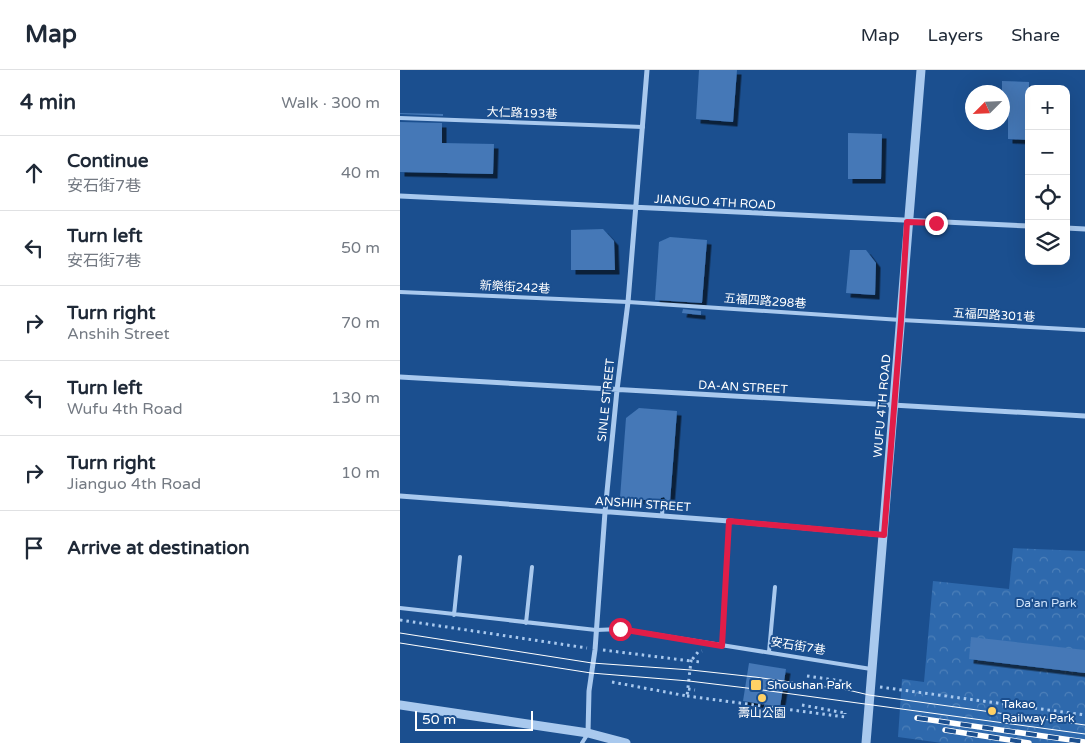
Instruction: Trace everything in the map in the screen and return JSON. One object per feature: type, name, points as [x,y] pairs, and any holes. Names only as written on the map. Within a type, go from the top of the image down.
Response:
[{"type":"street","name":"SINLE STREET","points":[[588,733],[589,691],[595,650],[605,512],[637,208],[647,70]]},
{"type":"street","name":"WUFU 4TH ROAD","points":[[866,743],[920,70]]},
{"type":"street","name":"JIANGUO 4TH ROAD","points":[[400,196],[907,222],[1025,226]]},
{"type":"street","points":[[1070,228],[1085,229]]},
{"type":"street","name":"DA-AN STREET","points":[[400,377],[1085,416]]},
{"type":"street","name":"ANSHIH STREET","points":[[400,496],[729,521],[884,535]]},
{"type":"street","points":[[400,705],[588,733],[626,743]]},
{"type":"lane","name":"大仁路193巷","points":[[400,118],[643,127]]},
{"type":"lane","name":"新樂街242巷","points":[[400,292],[628,302]]},
{"type":"lane","name":"五福四路298巷","points":[[628,302],[901,320]]},
{"type":"lane","name":"五福四路301巷","points":[[901,320],[1085,330]]},
{"type":"lane","points":[[662,516],[663,502]]},
{"type":"lane","points":[[722,646],[729,521]]},
{"type":"lane","points":[[454,615],[460,557]]},
{"type":"lane","points":[[526,623],[532,567]]},
{"type":"lane","points":[[769,652],[775,587]]},
{"type":"lane","name":"安石街7巷","points":[[400,608],[596,630],[620,629],[871,669]]},
{"type":"lane","points":[[582,743],[588,733]]},
{"type":"path","points":[[400,620],[595,650],[618,650],[700,662]]},
{"type":"path","points":[[686,696],[692,661],[698,652],[705,650]]},
{"type":"path","points":[[806,676],[849,682]]},
{"type":"path","points":[[612,682],[686,696],[845,717],[845,714],[802,705]]},
{"type":"path","points":[[871,686],[1085,715]]},
{"type":"path","points":[[688,690],[695,690]]},
{"type":"green space","name":"Da'an Park","points":[[1013,548],[1085,551],[1085,743],[942,743],[898,737],[902,679],[924,682],[933,581],[1009,589]]},
{"type":"building","points":[[699,70],[737,70],[733,122],[696,119]]},
{"type":"building","points":[[1002,81],[1029,82],[1029,85],[1025,85],[1025,140],[1008,139],[1008,130],[1010,130],[1010,85],[1002,85]]},
{"type":"building","points":[[400,114],[443,114],[443,116]]},
{"type":"building","points":[[400,122],[442,123],[442,143],[494,144],[493,174],[400,172]]},
{"type":"building","points":[[848,133],[882,134],[881,179],[848,179]]},
{"type":"building","points":[[603,229],[614,241],[615,270],[571,270],[571,230]]},
{"type":"building","points":[[670,237],[707,240],[702,303],[655,300],[659,242]]},
{"type":"building","points":[[850,250],[866,250],[876,263],[875,295],[846,293]]},
{"type":"building","points":[[683,309],[701,311],[701,315],[682,313]]},
{"type":"building","points":[[639,408],[677,411],[670,502],[667,502],[664,497],[659,501],[620,498],[626,418]]},
{"type":"building","points":[[971,637],[1085,650],[1085,673],[969,659]]},
{"type":"building","points":[[749,663],[786,669],[780,707],[743,701]]},
{"type":"tram line","points":[[400,633],[592,663],[755,677],[1085,725]]},
{"type":"tram line","points":[[400,643],[591,673],[689,681],[755,689],[1085,734]]},
{"type":"railway","points":[[917,718],[1085,742]]},
{"type":"railway","points":[[945,730],[1029,743]]},
{"type":"place","name":"Shoushan Park","points":[[756,685]]},
{"type":"place","name":"壽山公園","points":[[762,698]]},
{"type":"place","name":"Takao Railway Park","points":[[992,711]]},
{"type":"route","points":[[620,629],[722,646],[729,521],[884,535],[907,222],[936,223]]}]
